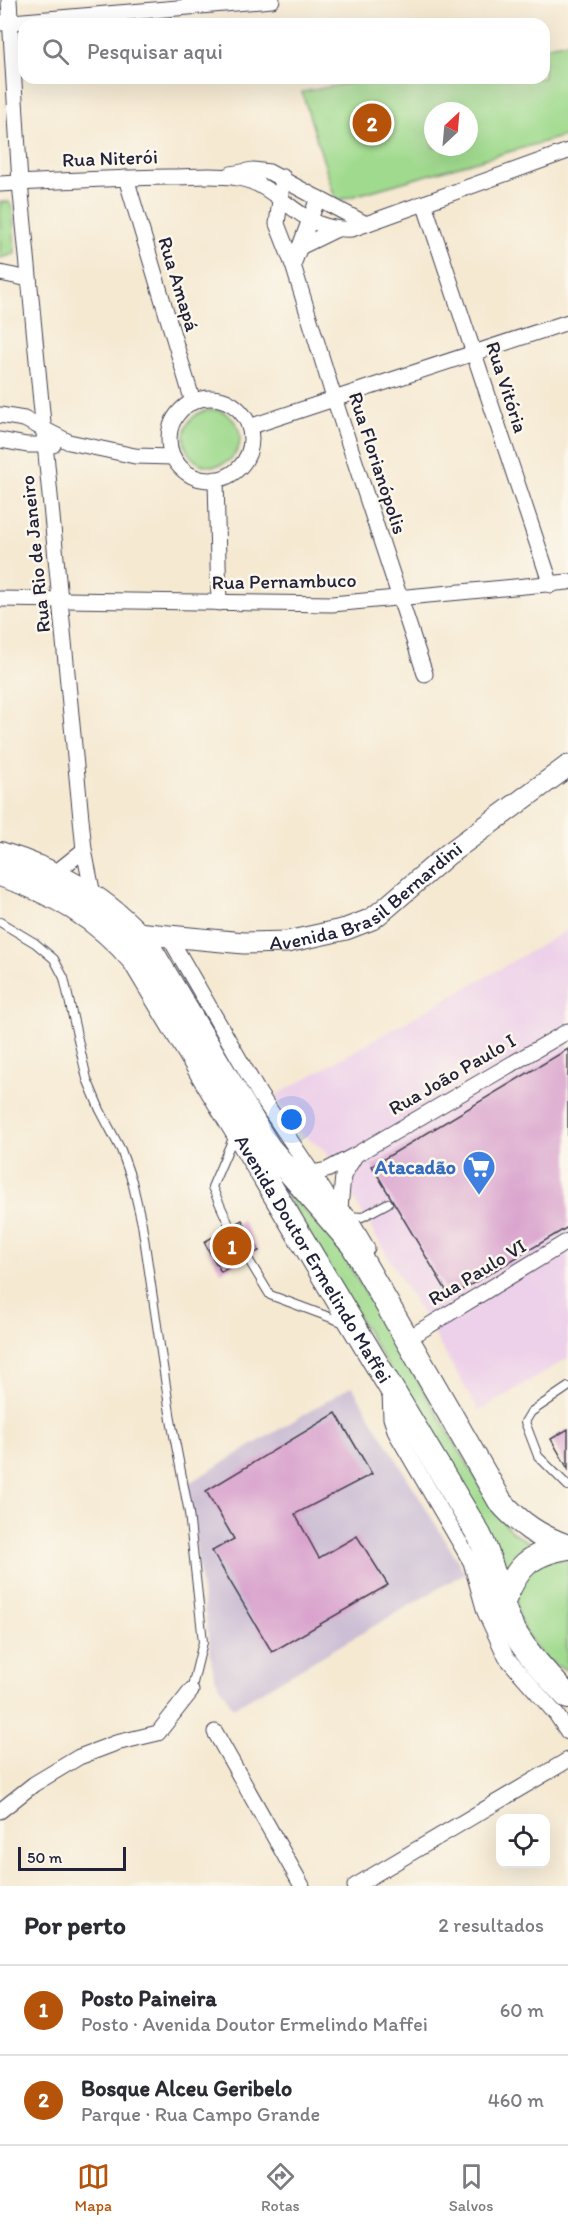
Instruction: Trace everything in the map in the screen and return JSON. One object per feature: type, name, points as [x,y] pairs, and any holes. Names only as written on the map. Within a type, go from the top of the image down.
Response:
[{"type":"main road","name":"Avenida Doutor Ermelindo Maffei","points":[[0,854],[54,874],[93,895],[136,933],[156,957],[268,1147],[303,1176],[344,1233],[377,1286],[500,1501],[523,1526],[543,1538],[568,1547]]},
{"type":"main road","name":"Avenida Doutor Ermelindo Maffei","points":[[0,874],[45,890],[66,901],[96,922],[120,943],[148,981],[479,1535],[488,1555],[502,1604],[518,1637],[557,1673],[568,1697]]},
{"type":"main road","points":[[502,1604],[517,1572],[525,1562],[551,1550],[568,1547]]},
{"type":"street","name":"Rua Rio de Janeiro","points":[[9,0],[5,23],[29,279],[84,850],[93,895]]},
{"type":"street","points":[[63,18],[272,0]]},
{"type":"street","points":[[300,247],[337,229],[366,224],[568,151]]},
{"type":"street","name":"Rua Niterói","points":[[0,184],[222,176],[253,170],[283,177],[366,224]]},
{"type":"street","name":"Rua Niterói","points":[[222,176],[254,182],[310,219],[337,229]]},
{"type":"street","name":"Rua Florianópolis","points":[[283,177],[277,224],[293,265],[334,398],[425,674]]},
{"type":"street","name":"Rua Amapá","points":[[126,178],[193,402]]},
{"type":"street","points":[[293,265],[318,198]]},
{"type":"street","name":"Rua Vitória","points":[[424,203],[551,585]]},
{"type":"street","points":[[0,273],[29,279]]},
{"type":"street","points":[[249,427],[568,322]]},
{"type":"street","points":[[211,398],[229,403],[239,410],[249,427],[250,448],[245,461],[235,471],[216,479],[202,479],[188,474],[173,457],[169,441],[171,425],[180,411],[193,402],[211,398]]},
{"type":"street","points":[[0,415],[24,419],[44,427],[69,442],[135,456],[173,457]]},
{"type":"street","points":[[0,440],[45,446],[69,442]]},
{"type":"street","points":[[216,479],[219,603]]},
{"type":"street","name":"Rua Pernambuco","points":[[0,599],[332,604],[568,582]]},
{"type":"street","name":"Avenida Brasil Bernardini","points":[[136,933],[244,943],[287,942],[337,931],[372,919],[447,855],[568,766]]},
{"type":"street","points":[[54,874],[84,850]]},
{"type":"street","points":[[168,935],[260,1095],[303,1176],[339,1207],[360,1236],[379,1268],[377,1286]]},
{"type":"street","name":"Rua João Paulo I","points":[[303,1176],[357,1154],[568,1031]]},
{"type":"street","points":[[339,1207],[343,1176],[357,1154]]},
{"type":"street","name":"Rua Paulo VI","points":[[407,1339],[568,1241]]},
{"type":"street","points":[[390,1385],[392,1418],[396,1433],[471,1562],[496,1639],[521,1677],[550,1707],[568,1732]]},
{"type":"street","points":[[0,1811],[34,1784],[79,1757],[116,1743],[158,1733],[191,1691]]},
{"type":"street","points":[[214,1732],[302,1886]]},
{"type":"street","points":[[355,1886],[568,1760]]},
{"type":"lane","points":[[0,922],[35,943],[54,959],[64,978],[87,1078],[100,1110],[121,1150],[132,1181],[142,1224],[171,1420],[189,1513],[203,1642],[191,1691]]},
{"type":"lane","points":[[230,1227],[212,1187],[238,1130]]},
{"type":"lane","points":[[360,1236],[362,1223],[369,1214],[388,1203]]},
{"type":"lane","points":[[339,1207],[369,1214]]},
{"type":"lane","points":[[247,1257],[270,1295],[354,1326]]},
{"type":"lane","points":[[568,1387],[531,1412],[525,1422],[538,1456],[568,1486]]},
{"type":"shaded area","points":[[568,930],[568,1358],[479,1411],[325,1150],[296,1130],[275,1096]]},
{"type":"shaded area","points":[[352,1386],[465,1573],[233,1708],[214,1676],[187,1484]]},
{"type":"green space","points":[[568,42],[568,135],[336,201],[302,92],[345,84],[550,84],[550,46]]},
{"type":"green space","points":[[0,202],[9,202],[13,210],[15,254],[0,258]]},
{"type":"green space","points":[[207,410],[217,410],[232,418],[238,427],[240,438],[238,449],[232,458],[217,466],[207,466],[196,461],[189,454],[184,443],[184,433],[189,422],[196,415]]},
{"type":"green space","points":[[278,1182],[333,1241],[499,1517],[510,1530],[531,1544],[519,1551],[505,1568],[496,1548]]},
{"type":"green space","points":[[552,1559],[568,1560],[567,1670],[548,1661],[538,1650],[524,1628],[517,1602],[517,1590],[521,1578],[530,1568]]},
{"type":"building","name":"Atacadão","points":[[568,1049],[568,1227],[450,1297],[372,1166]]},
{"type":"building","points":[[242,1220],[259,1251],[252,1254],[244,1252],[242,1260],[221,1272],[204,1242],[225,1230],[233,1232],[235,1224]]},
{"type":"building","points":[[336,1413],[372,1474],[295,1514],[319,1558],[357,1536],[388,1585],[272,1652],[212,1551],[234,1539],[206,1491]]},
{"type":"building","points":[[568,1429],[568,1469],[551,1439]]},
{"type":"place","name":"Bosque Alceu Geribelo","points":[[372,123]]},
{"type":"place","name":"Atacadão","points":[[479,1196]]},
{"type":"place","name":"Posto Paineira","points":[[232,1246]]}]
